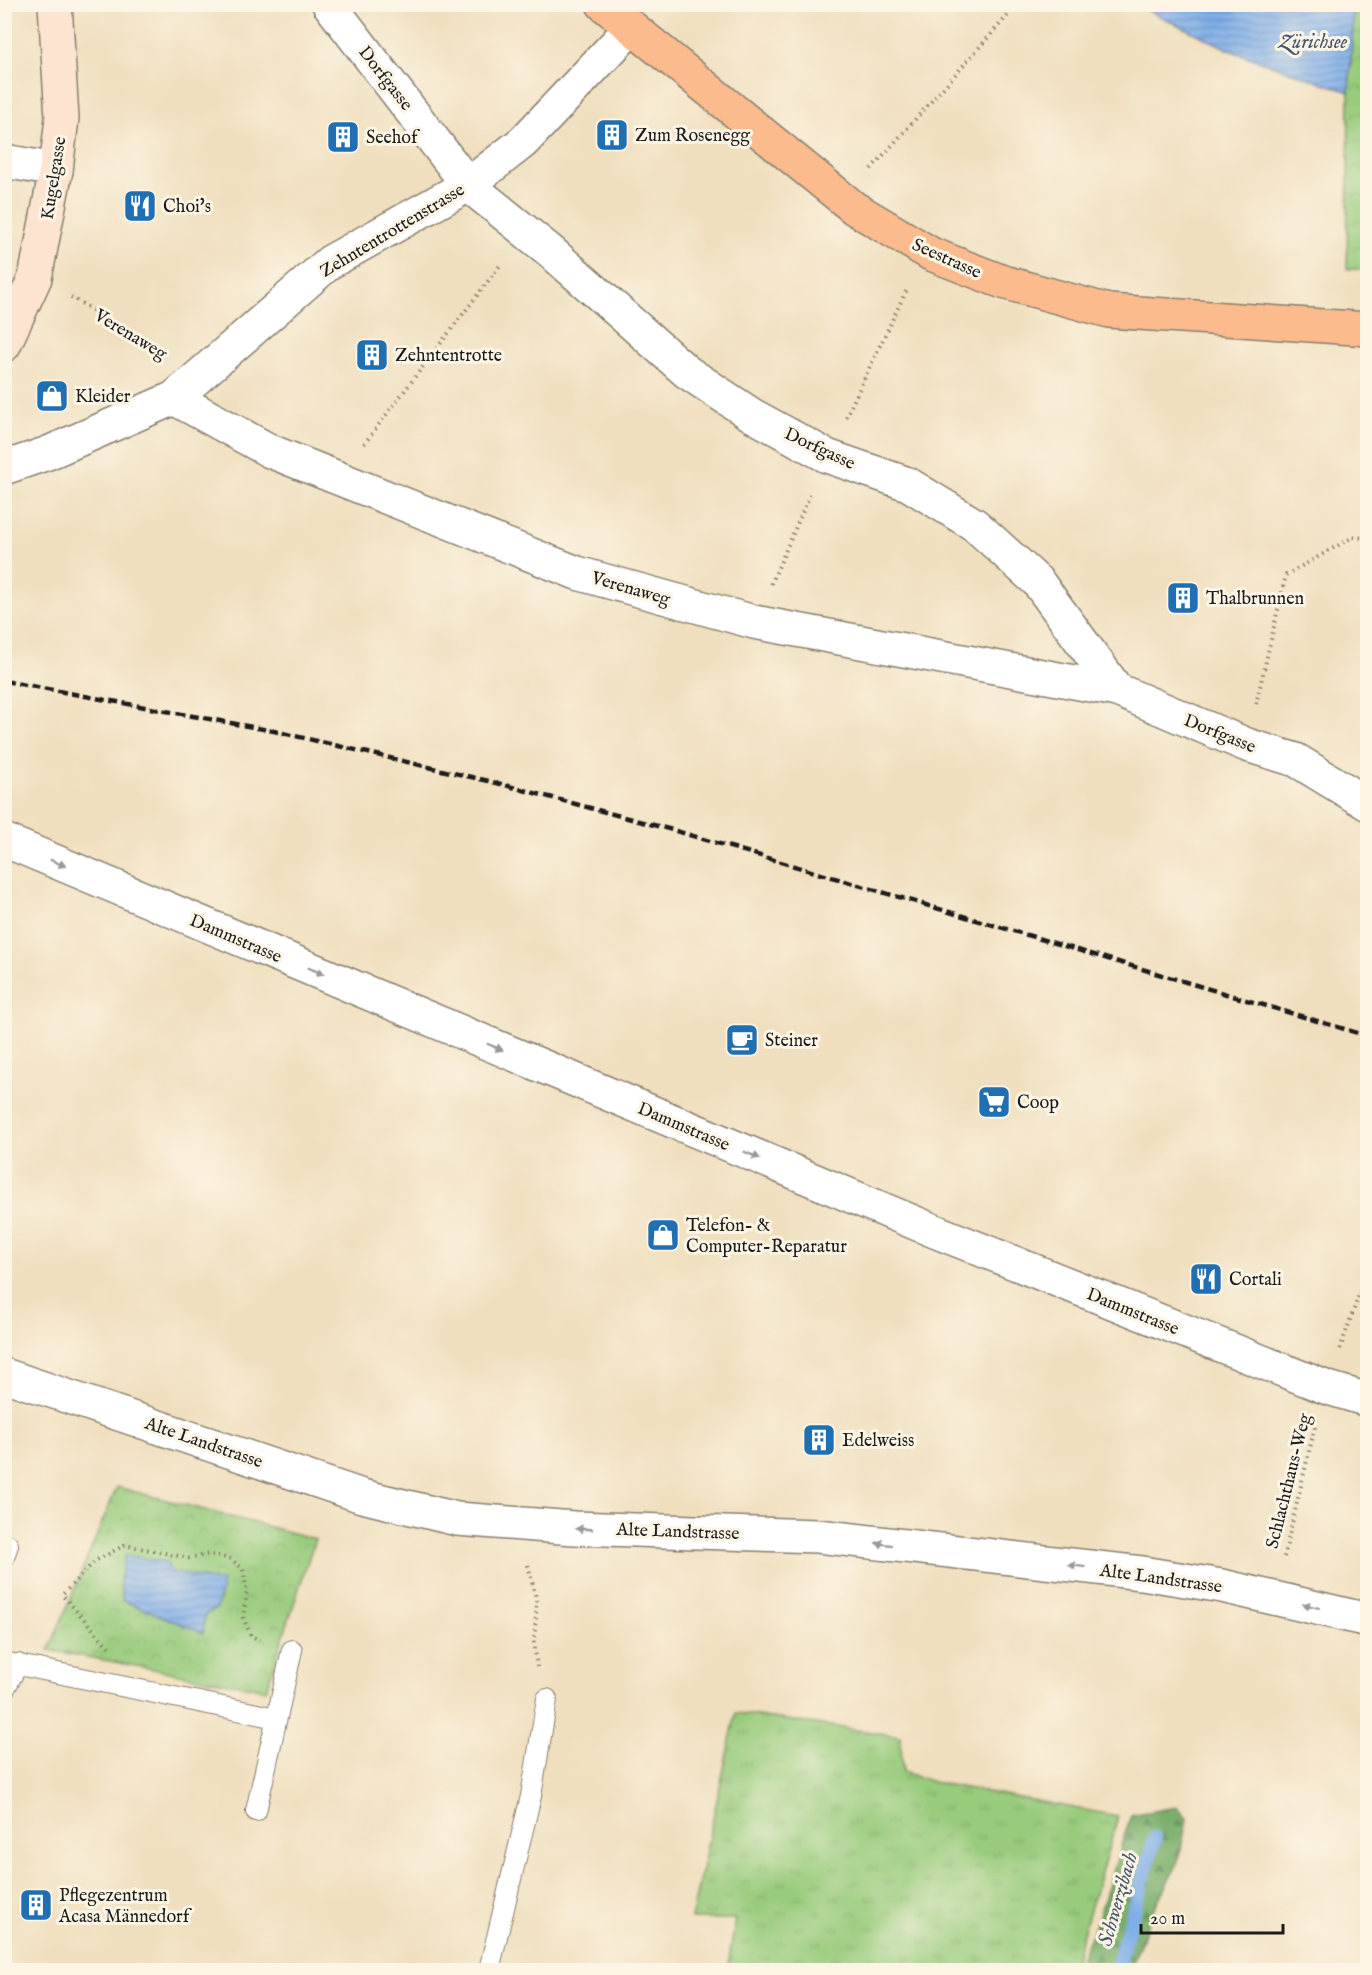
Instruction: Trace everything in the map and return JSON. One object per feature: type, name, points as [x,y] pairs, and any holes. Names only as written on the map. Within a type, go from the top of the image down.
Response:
[{"type":"main road","name":"Seestrasse","points":[[603,4],[854,208],[931,254],[1003,282],[1109,311],[1368,329]]},
{"type":"street","name":"Kugelgasse","points":[[4,345],[34,278],[56,170],[62,118],[56,4]]},
{"type":"street","name":"Dorfgasse","points":[[329,4],[468,184],[527,231],[687,372],[752,415],[827,456],[908,484],[975,525],[1038,582],[1117,690],[1247,745],[1296,760],[1368,804]]},
{"type":"street","name":"Zehntentrottenstrasse","points":[[4,468],[48,453],[174,398],[330,262],[468,184],[523,142],[631,28]]},
{"type":"street","points":[[4,161],[56,170]]},
{"type":"street","name":"Verenaweg","points":[[174,398],[270,451],[578,573],[754,622],[1117,690]]},
{"type":"street","name":"Dammstrasse","points":[[4,840],[932,1230],[1325,1387],[1368,1400]]},
{"type":"street","name":"Alte Landstrasse","points":[[4,1374],[362,1496],[457,1520],[574,1528],[830,1537],[1165,1577],[1274,1597],[1368,1620]]},
{"type":"lane","points":[[256,1811],[292,1650]]},
{"type":"lane","points":[[4,1690],[11,1663],[276,1718]]},
{"type":"lane","points":[[489,1971],[531,1796],[547,1699]]},
{"type":"path","points":[[873,167],[1018,4]]},
{"type":"path","points":[[338,478],[527,231]]},
{"type":"path","name":"Verenaweg","points":[[63,292],[200,375]]},
{"type":"path","points":[[1247,745],[1286,575],[1353,537],[1368,538]]},
{"type":"path","points":[[1368,1114],[1362,1128],[1368,1153]]},
{"type":"path","name":"Schlachthaus-Weg","points":[[1283,1558],[1325,1387],[1368,1269]]},
{"type":"path","points":[[508,1523],[526,1559],[537,1602],[534,1642],[536,1662],[547,1699]]},
{"type":"path","points":[[125,1686],[126,1669],[62,1595],[95,1561],[125,1545],[189,1558],[209,1554],[231,1559],[243,1569],[247,1592],[243,1617],[251,1636],[292,1650]]},
{"type":"green space","points":[[1354,5],[1367,5],[1367,270],[1347,269],[1349,92]]},
{"type":"green space","points":[[117,1487],[315,1539],[266,1690],[49,1650]]},
{"type":"green space","points":[[736,1713],[900,1736],[903,1772],[933,1782],[1118,1816],[1072,1970],[727,1970],[736,1919],[691,1919]]},
{"type":"green space","points":[[1177,1807],[1187,1819],[1178,1863],[1153,1910],[1130,1970],[1075,1970],[1098,1919],[1131,1815]]},
{"type":"water","name":"Zürichsee","points":[[1137,5],[1354,5],[1349,92],[1232,51]]},
{"type":"water","points":[[125,1555],[166,1562],[171,1572],[223,1582],[217,1608],[205,1615],[203,1633],[122,1600],[120,1582]]},
{"type":"waterway","name":"Schwerzibach","points":[[1116,1970],[1155,1838]]},
{"type":"railway","points":[[4,681],[274,731],[497,783],[676,831],[1368,1036]]},
{"type":"place","name":"Zum Rosenegg","points":[[612,135]]},
{"type":"place","name":"Seehof","points":[[343,137]]},
{"type":"place","name":"Choi's","points":[[140,206]]},
{"type":"place","name":"Zehntentrotte","points":[[372,355]]},
{"type":"place","name":"Kleider","points":[[52,396]]},
{"type":"place","name":"Thalbrunnen","points":[[1183,598]]},
{"type":"place","name":"Steiner","points":[[742,1040]]},
{"type":"place","name":"Coop","points":[[994,1102]]},
{"type":"place","name":"Telefon- & Computer-Reparatur","points":[[663,1235]]},
{"type":"place","name":"Cortali","points":[[1206,1279]]},
{"type":"place","name":"Edelweiss","points":[[819,1440]]},
{"type":"place","name":"Pflegezentrum Acasa Männedorf","points":[[36,1905]]}]
